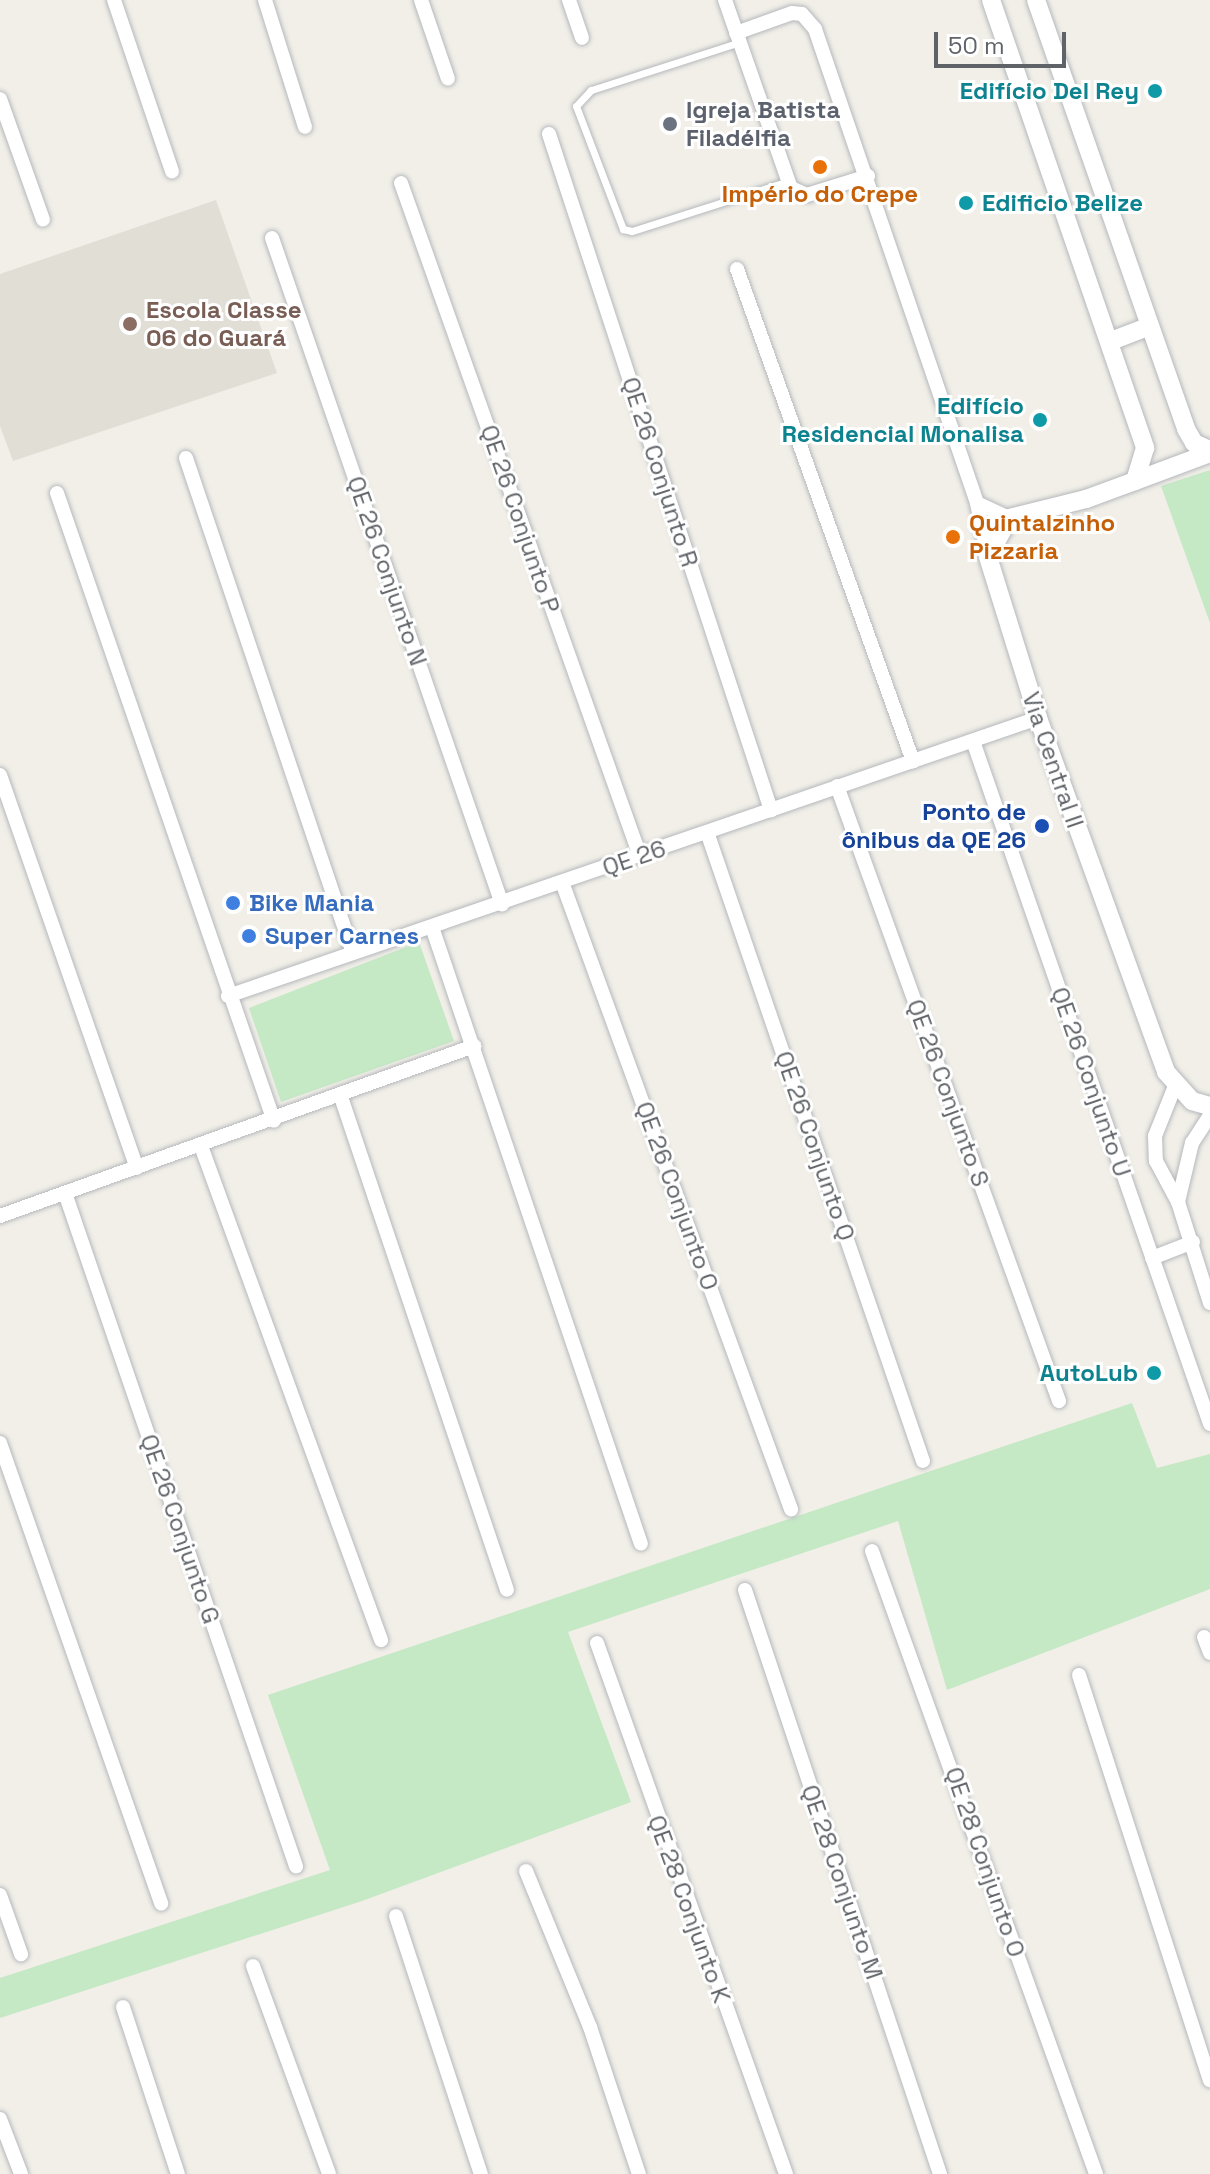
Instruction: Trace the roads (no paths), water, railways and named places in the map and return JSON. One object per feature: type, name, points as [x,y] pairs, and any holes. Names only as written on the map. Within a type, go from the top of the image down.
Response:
[{"type":"street","points":[[114,0],[172,171]]},
{"type":"street","points":[[265,0],[305,127]]},
{"type":"street","points":[[421,0],[448,79]]},
{"type":"street","points":[[569,0],[582,38]]},
{"type":"street","points":[[991,0],[1143,436],[1143,463],[1135,481]]},
{"type":"street","points":[[1036,0],[1186,429],[1194,443],[1210,451]]},
{"type":"street","points":[[726,1],[789,181],[807,195],[868,176]]},
{"type":"street","points":[[738,38],[792,13],[810,22],[868,176],[977,503],[988,557]]},
{"type":"street","points":[[0,99],[43,220]]},
{"type":"street","name":"QE 26 Conjunto R","points":[[549,134],[771,810]]},
{"type":"street","name":"QE 26 Conjunto P","points":[[401,183],[640,856]]},
{"type":"street","name":"QE 26 Conjunto N","points":[[272,238],[502,904]]},
{"type":"street","points":[[737,269],[913,761]]},
{"type":"street","points":[[1111,341],[1148,327]]},
{"type":"street","points":[[977,503],[1009,518],[1086,499],[1210,451]]},
{"type":"street","points":[[186,458],[353,953]]},
{"type":"street","points":[[57,493],[228,996],[274,1121]]},
{"type":"street","points":[[988,557],[1009,518]]},
{"type":"street","name":"Via Central II","points":[[988,557],[1038,718],[1166,1072],[1175,1086]]},
{"type":"street","name":"QE 26","points":[[228,996],[1038,718]]},
{"type":"street","name":"QE 26 Conjunto U","points":[[973,741],[1210,1424]]},
{"type":"street","points":[[0,775],[137,1168]]},
{"type":"street","name":"QE 26 Conjunto S","points":[[837,786],[1059,1401]]},
{"type":"street","name":"QE 26 Conjunto Q","points":[[707,832],[923,1461]]},
{"type":"street","name":"QE 26 Conjunto O","points":[[562,882],[791,1509]]},
{"type":"street","points":[[432,927],[641,1544]]},
{"type":"street","points":[[1,1213],[274,1121],[474,1046]]},
{"type":"street","points":[[1210,1106],[1192,1101],[1175,1086],[1159,1123],[1155,1150],[1159,1169],[1178,1202],[1193,1242],[1210,1303]]},
{"type":"street","points":[[340,1094],[507,1590]]},
{"type":"street","points":[[1178,1202],[1192,1143],[1210,1115]]},
{"type":"street","points":[[201,1146],[381,1640]]},
{"type":"street","name":"QE 26 Conjunto G","points":[[65,1193],[296,1866]]},
{"type":"street","points":[[1152,1258],[1193,1242]]},
{"type":"street","points":[[0,1443],[161,1904]]},
{"type":"street","name":"QE 28 Conjunto O","points":[[872,1551],[1096,2174]]},
{"type":"street","name":"QE 28 Conjunto M","points":[[745,1590],[940,2174]]},
{"type":"street","points":[[1204,1637],[1210,1653]]},
{"type":"street","name":"QE 28 Conjunto K","points":[[597,1643],[786,2174]]},
{"type":"street","points":[[1079,1675],[1210,2080]]},
{"type":"street","points":[[526,1871],[590,2027],[639,2174]]},
{"type":"street","points":[[0,1895],[21,1954]]},
{"type":"street","points":[[396,1916],[481,2174]]},
{"type":"street","points":[[253,1966],[329,2174]]},
{"type":"street","points":[[123,2007],[178,2174]]},
{"type":"street","points":[[0,2119],[21,2174]]},
{"type":"lane","points":[[738,38],[591,90],[576,106],[623,229],[632,231],[789,181]]},
{"type":"place","name":"Edifício Del Rey","points":[[1155,91]]},
{"type":"place","name":"Igreja Batista Filadélfia","points":[[670,124]]},
{"type":"place","name":"Império do Crepe","points":[[820,167]]},
{"type":"place","name":"Edificio Belize","points":[[966,203]]},
{"type":"place","name":"Escola Classe 06 do Guará","points":[[130,324]]},
{"type":"place","name":"Edifício Residencial Monalisa","points":[[1040,420]]},
{"type":"place","name":"Quintalzinho Pizzaria","points":[[953,537]]},
{"type":"place","name":"Ponto de ônibus da QE 26","points":[[1042,826]]},
{"type":"place","name":"Bike Mania","points":[[233,903]]},
{"type":"place","name":"Super Carnes","points":[[249,936]]},
{"type":"place","name":"AutoLub","points":[[1154,1373]]}]
